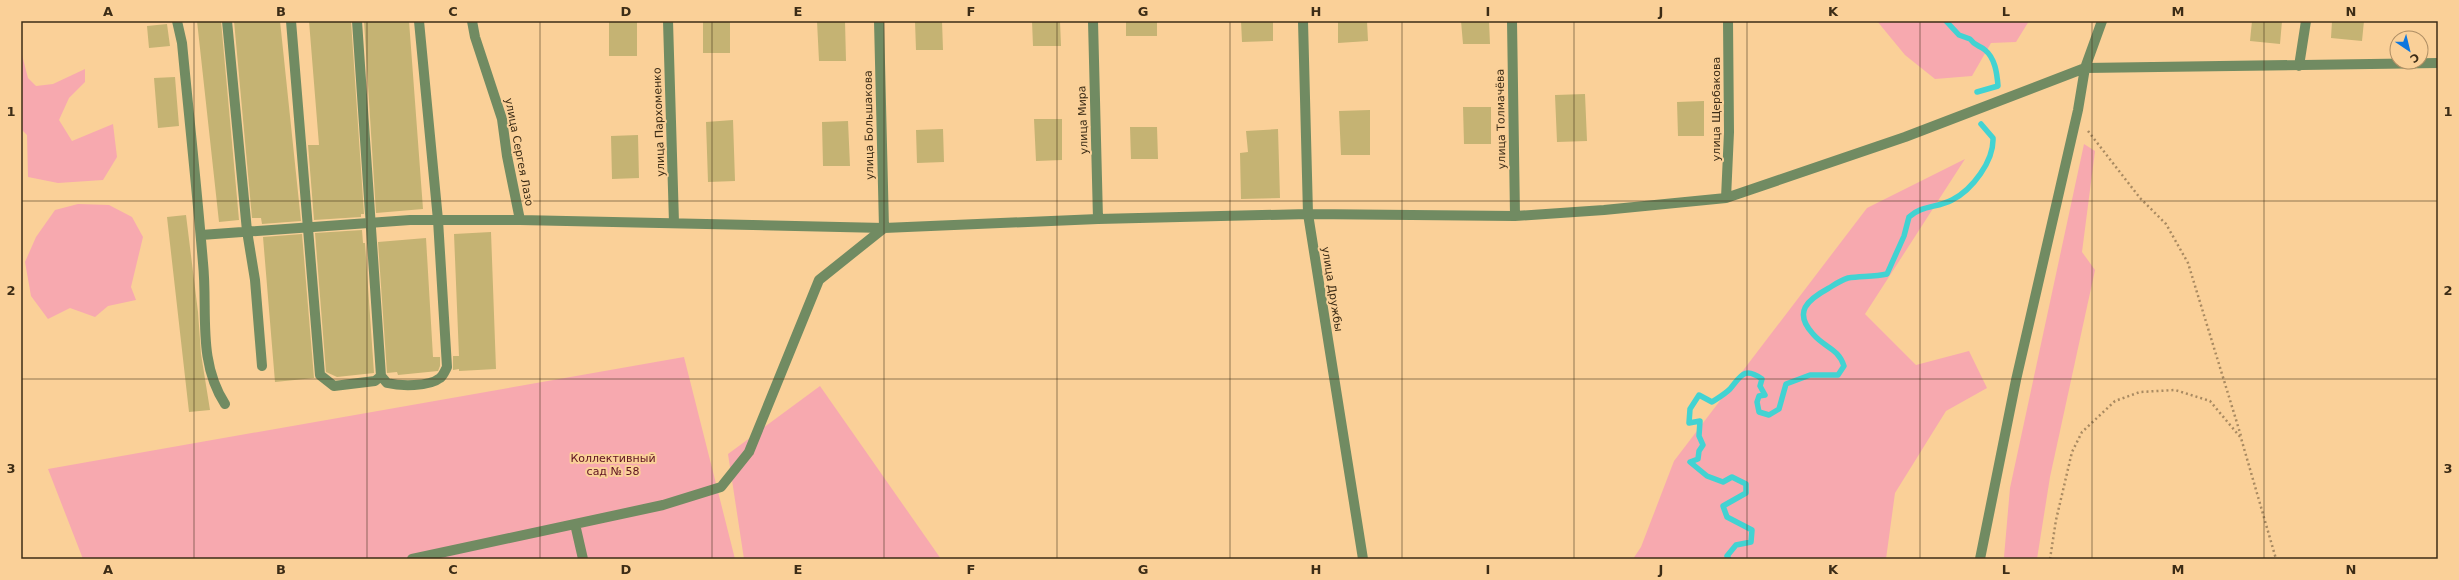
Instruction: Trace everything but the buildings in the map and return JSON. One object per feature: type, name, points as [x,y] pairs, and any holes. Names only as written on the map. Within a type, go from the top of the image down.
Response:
[{"type":"street","points":[[177,21],[182,43],[204,270],[204,339],[210,371],[218,393],[225,404]]},
{"type":"street","points":[[227,21],[248,231],[255,280],[262,366]]},
{"type":"street","points":[[291,21],[309,226],[320,375],[334,386],[375,381],[381,376]]},
{"type":"street","points":[[357,21],[372,222],[381,376],[387,383],[395,385],[432,383],[441,378],[447,367],[438,220],[419,21]]},
{"type":"street","name":"улица Сергея Лазо","points":[[472,21],[475,37],[502,119],[507,156],[520,220]]},
{"type":"street","name":"улица Пархоменко","points":[[668,21],[674,223]]},
{"type":"street","name":"улица Большакова","points":[[879,21],[884,228]]},
{"type":"street","name":"улица Мира","points":[[1092,21],[1098,219]]},
{"type":"street","name":"улица Дружбы","points":[[1303,21],[1308,214],[1363,559]]},
{"type":"street","name":"улица Толмачёва","points":[[1512,21],[1515,216]]},
{"type":"street","name":"улица Щербакова","points":[[1726,198],[1729,132],[1728,21]]},
{"type":"street","points":[[1980,559],[2016,380],[2078,110],[2085,68],[2102,21]]},
{"type":"street","points":[[2299,66],[2306,21]]},
{"type":"street","points":[[201,235],[372,222],[438,220],[520,220],[884,228],[1098,219],[1308,214],[1515,216],[1681,204],[1726,198],[1905,137],[2085,68],[2438,63]]},
{"type":"street","points":[[412,559],[426,558],[663,505],[720,487],[749,452],[819,280],[884,228]]},
{"type":"street","points":[[575,524],[583,559]]},
{"type":"path","points":[[2078,110],[2087,130],[2111,162],[2140,198],[2166,224],[2188,263],[2229,391],[2276,559]]},
{"type":"path","points":[[2050,559],[2056,520],[2072,452],[2082,432],[2116,401],[2140,392],[2175,390],[2210,401],[2241,438]]},
{"type":"green space","points":[[1877,21],[2029,21],[2016,42],[1991,43],[1972,76],[1935,79],[1905,55]]},
{"type":"green space","points":[[21,51],[28,78],[36,86],[53,84],[85,69],[85,82],[69,98],[59,120],[72,141],[113,124],[117,157],[103,180],[58,183],[28,177],[27,135],[21,129]]},
{"type":"green space","points":[[2084,144],[2095,151],[2082,252],[2095,270],[2050,477],[2037,559],[2008,559],[2004,557],[2010,488]]},
{"type":"green space","points":[[1965,159],[1865,314],[1916,365],[1969,351],[1987,388],[1946,411],[1895,493],[1886,559],[1633,559],[1641,547],[1674,461],[1867,208]]},
{"type":"green space","points":[[78,204],[109,205],[132,217],[143,237],[131,287],[136,300],[108,306],[95,317],[70,308],[48,319],[31,296],[25,262],[36,237],[55,210]]},
{"type":"green space","name":"Коллективный сад № 58","points":[[684,357],[735,559],[83,559],[48,469]]},
{"type":"green space","points":[[820,386],[941,559],[744,559],[728,454]]},
{"type":"waterway","points":[[1946,21],[1959,35],[1970,39],[1985,50],[1993,61],[1998,86],[1977,92]]},
{"type":"waterway","points":[[1729,559],[1727,556],[1736,545],[1751,542],[1752,530],[1727,517],[1723,506],[1746,493],[1746,484],[1732,477],[1723,482],[1707,476],[1690,462],[1698,459],[1699,451],[1703,445],[1699,436],[1700,421],[1689,423],[1690,409],[1699,395],[1712,402],[1728,391],[1743,374],[1751,373],[1762,379],[1760,386],[1765,395],[1759,396],[1757,402],[1759,412],[1769,415],[1779,409],[1786,384],[1810,375],[1838,375],[1844,366],[1838,355],[1818,339],[1807,326],[1803,313],[1805,307],[1814,297],[1845,279],[1887,274],[1904,236],[1909,217],[1919,210],[1946,203],[1960,195],[1974,182],[1986,165],[1990,156],[1993,138],[1981,124]]}]
